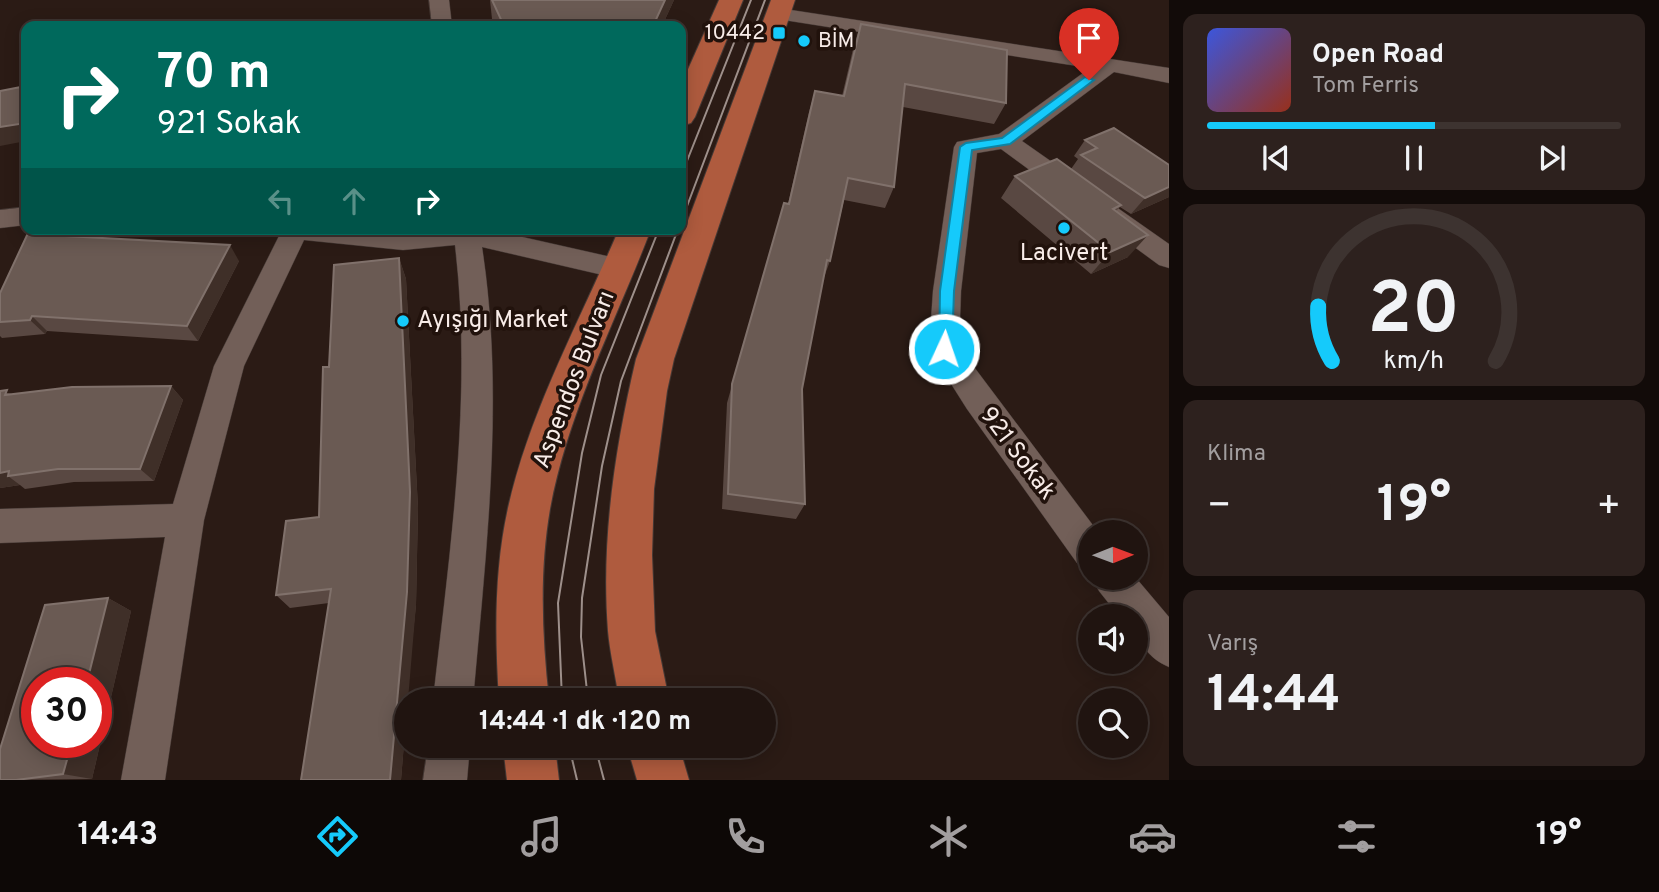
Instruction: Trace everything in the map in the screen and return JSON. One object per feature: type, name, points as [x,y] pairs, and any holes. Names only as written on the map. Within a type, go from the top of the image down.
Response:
[{"type":"main road","points":[[686,105],[731,0]]},
{"type":"main road","points":[[642,688],[631,622],[631,500],[644,406],[655,359],[780,7]]},
{"type":"main road","name":"Aspendos Bulvarı","points":[[523,688],[519,604],[530,508],[558,410],[633,235]]},
{"type":"main road","points":[[530,758],[533,780]]},
{"type":"main road","points":[[657,758],[663,780]]},
{"type":"street","points":[[439,0],[441,21]]},
{"type":"street","points":[[780,7],[1169,76]]},
{"type":"street","name":"921 Sokak","points":[[1078,535],[978,400],[944,349],[947,291],[966,147],[1006,141],[1110,64]]},
{"type":"street","points":[[1006,141],[1169,258]]},
{"type":"street","points":[[0,219],[21,217]]},
{"type":"street","points":[[143,780],[186,520],[229,366],[289,235]]},
{"type":"street","points":[[353,235],[403,240],[438,235]]},
{"type":"street","points":[[454,688],[472,505],[477,309],[467,235]]},
{"type":"street","points":[[482,235],[620,269]]},
{"type":"street","points":[[0,526],[186,520]]},
{"type":"street","points":[[1122,590],[1169,647]]},
{"type":"street","points":[[445,780],[448,758]]},
{"type":"building","points":[[492,0],[665,0],[655,21],[502,21]]},
{"type":"building","points":[[861,24],[1007,50],[1006,103],[905,84],[894,187],[848,178],[830,261],[827,260],[802,389],[805,504],[728,494],[732,384],[784,203],[789,204],[815,91],[844,96]]},
{"type":"building","points":[[21,87],[21,124],[0,127],[0,91]]},
{"type":"building","points":[[1114,128],[1169,165],[1169,187],[1145,198],[1081,155],[1097,148],[1085,140]]},
{"type":"building","points":[[1057,159],[1121,205],[1113,209],[1148,235],[1110,252],[1015,176]]},
{"type":"building","points":[[27,235],[230,245],[187,326],[32,316],[30,320],[0,322],[0,293]]},
{"type":"building","points":[[399,258],[410,492],[407,592],[398,688],[394,688],[390,780],[301,780],[331,589],[276,595],[286,521],[319,517],[323,367],[329,367],[334,265]]},
{"type":"building","points":[[171,386],[140,469],[58,469],[8,476],[9,471],[0,473],[0,391],[7,390],[5,395],[72,387]]},
{"type":"building","points":[[108,598],[91,667],[26,667],[45,605]]},
{"type":"building","points":[[21,682],[21,758],[68,758],[63,774],[0,780],[0,749]]},
{"type":"tram line","points":[[686,163],[751,0]]},
{"type":"tram line","points":[[686,209],[765,0]]},
{"type":"tram line","points":[[562,688],[558,603],[582,453],[601,375],[657,235]]},
{"type":"tram line","points":[[587,688],[581,637],[582,598],[602,466],[621,381],[676,235]]},
{"type":"tram line","points":[[572,758],[577,780]]},
{"type":"tram line","points":[[598,758],[604,780]]},
{"type":"place","name":"10442","points":[[779,33]]},
{"type":"place","name":"BİM","points":[[804,41]]},
{"type":"place","name":"Lacivert","points":[[1064,228]]},
{"type":"place","name":"Ayışığı Market","points":[[403,321]]},
{"type":"route","points":[[944,349],[947,291],[966,147],[1006,141],[1089,80]]}]
